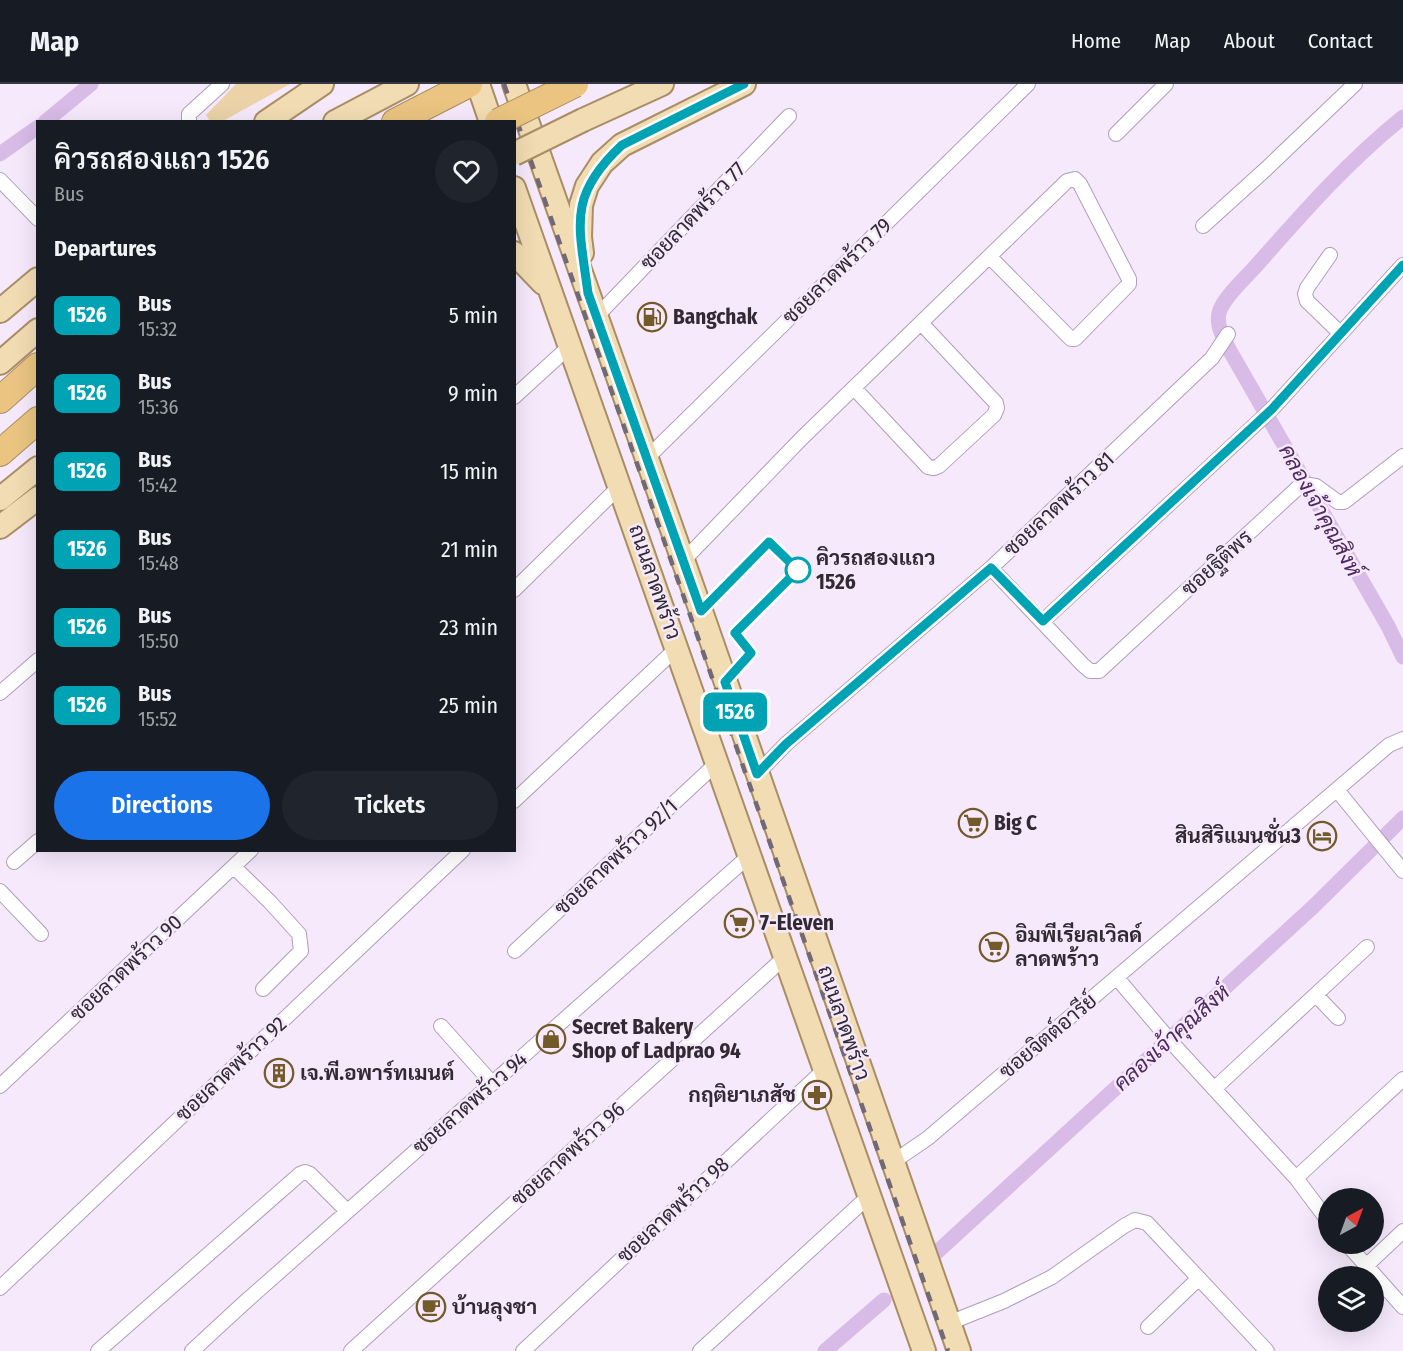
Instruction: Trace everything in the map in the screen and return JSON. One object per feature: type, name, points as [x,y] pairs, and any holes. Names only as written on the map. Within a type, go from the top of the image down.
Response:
[{"type":"highway","points":[[502,120],[575,84]]},
{"type":"highway","points":[[400,120],[476,88]]},
{"type":"highway","points":[[0,400],[36,368]]},
{"type":"highway","points":[[0,453],[36,422]]},
{"type":"main road","points":[[269,120],[322,84]]},
{"type":"main road","points":[[339,120],[407,84]]},
{"type":"main road","points":[[490,120],[476,88],[512,84]]},
{"type":"main road","name":"ถนนลาดพร้าว","points":[[512,84],[522,133],[597,316],[959,1351]]},
{"type":"main road","points":[[516,153],[662,84]]},
{"type":"main road","points":[[588,293],[580,237],[580,205],[587,186],[602,163],[622,145],[744,84]]},
{"type":"main road","name":"ถนนลาดพร้าว","points":[[516,194],[621,485],[924,1351]]},
{"type":"main road","points":[[516,255],[534,272],[553,296]]},
{"type":"main road","points":[[0,310],[36,281]]},
{"type":"main road","points":[[0,363],[36,332]]},
{"type":"main road","points":[[0,499],[36,470]]},
{"type":"main road","points":[[0,527],[36,500]]},
{"type":"street","points":[[189,120],[189,114],[222,84]]},
{"type":"street","name":"ซอยลาดพร้าว 79","points":[[647,458],[1028,84]]},
{"type":"street","points":[[1116,134],[1166,84]]},
{"type":"street","points":[[1203,226],[1355,84]]},
{"type":"street","name":"ซอยลาดพร้าว 77","points":[[597,316],[789,116]]},
{"type":"street","points":[[683,561],[802,438],[1067,181],[1075,179],[1080,184],[1129,279],[1129,284],[1075,339],[1071,339],[990,258]]},
{"type":"street","points":[[0,180],[36,217]]},
{"type":"street","points":[[1330,255],[1306,288],[1305,294],[1307,300],[1340,333]]},
{"type":"street","points":[[1043,621],[1268,413],[1403,265]]},
{"type":"street","points":[[854,388],[928,466],[934,468],[939,466],[994,415],[997,408],[996,403],[922,324]]},
{"type":"street","name":"ซอยลาดพร้าว 81","points":[[757,774],[786,744],[991,568],[1212,358],[1224,340]]},
{"type":"street","points":[[516,395],[570,345]]},
{"type":"street","name":"ซอยฐิติพร","points":[[991,568],[1083,665],[1090,671],[1099,671],[1309,485],[1338,502],[1344,502],[1403,456]]},
{"type":"street","points":[[516,588],[621,485]]},
{"type":"street","points":[[516,799],[678,647]]},
{"type":"street","points":[[0,693],[36,662]]},
{"type":"street","name":"ซอยจิตต์อารีย์","points":[[893,1162],[928,1138],[1389,745],[1403,739]]},
{"type":"street","name":"ซอยลาดพร้าว 92/1","points":[[515,951],[717,763]]},
{"type":"street","points":[[1337,790],[1403,871]]},
{"type":"street","points":[[14,862],[36,843]]},
{"type":"street","name":"ซอยลาดพร้าว 90","points":[[0,1086],[249,852]]},
{"type":"street","name":"ซอยลาดพร้าว 92","points":[[0,1288],[460,852]]},
{"type":"street","name":"ซอยลาดพร้าว 94","points":[[192,1351],[749,856]]},
{"type":"street","points":[[234,867],[299,934],[301,951],[263,989]]},
{"type":"street","points":[[0,891],[41,934]]},
{"type":"street","points":[[1214,1089],[1367,947]]},
{"type":"street","name":"ซอยลาดพร้าว 96","points":[[351,1351],[785,957]]},
{"type":"street","points":[[1117,978],[1163,1033],[1296,1178],[1318,1207]]},
{"type":"street","points":[[1316,995],[1338,1018]]},
{"type":"street","points":[[441,1026],[492,1083]]},
{"type":"street","name":"ซอยลาดพร้าว 98","points":[[523,1351],[824,1070]]},
{"type":"street","points":[[1296,1178],[1403,1079]]},
{"type":"street","points":[[98,1351],[300,1174],[305,1172],[310,1174],[347,1211]]},
{"type":"street","points":[[700,1351],[869,1196]]},
{"type":"street","points":[[949,1323],[1004,1301],[1052,1277],[1135,1220],[1147,1223],[1268,1351]]},
{"type":"street","points":[[1367,1265],[1403,1231]]},
{"type":"street","points":[[1357,1254],[1403,1306]]},
{"type":"street","points":[[1148,1326],[1199,1278]]},
{"type":"shaded area","points":[[236,84],[290,84],[225,120],[209,120],[206,115]]},
{"type":"waterway","points":[[47,120],[91,84]]},
{"type":"waterway","name":"คลองเจ้าคุณสิงห์","points":[[1403,117],[1344,170],[1308,208],[1229,295],[1221,307],[1218,318],[1221,333],[1230,351],[1388,626],[1403,657]]},
{"type":"waterway","points":[[0,154],[36,128]]},
{"type":"waterway","name":"คลองเจ้าคุณสิงห์","points":[[936,1253],[1314,906],[1403,818]]},
{"type":"waterway","name":"คลองเจ้าคุณสิงห์","points":[[825,1351],[884,1300]]},
{"type":"railway","points":[[504,84],[948,1351]]},
{"type":"bus line","name":"1526","points":[[744,84],[622,145],[602,163],[587,186],[580,205],[580,237],[588,293],[701,611],[769,542],[798,570],[735,633],[751,653],[725,682],[757,774],[786,744],[991,568],[1043,621],[1272,409],[1403,265]]},
{"type":"place","name":"Bangchak","points":[[652,317]]},
{"type":"place","name":"คิวรถสองแถว 1526","points":[[798,570]]},
{"type":"place","name":"Big C","points":[[973,823]]},
{"type":"place","name":"สินสิริแมนชั่น3","points":[[1322,836]]},
{"type":"place","name":"7-Eleven","points":[[739,923]]},
{"type":"place","name":"อิมพีเรียลเวิลด์ ลาดพร้าว","points":[[994,947]]},
{"type":"place","name":"Secret Bakery Shop of Ladprao 94","points":[[551,1039]]},
{"type":"place","name":"เจ.พี.อพาร์ทเมนต์","points":[[279,1073]]},
{"type":"place","name":"กฤติยาเภสัช","points":[[817,1095]]},
{"type":"place","name":"บ้านลุงชา","points":[[431,1307]]}]
